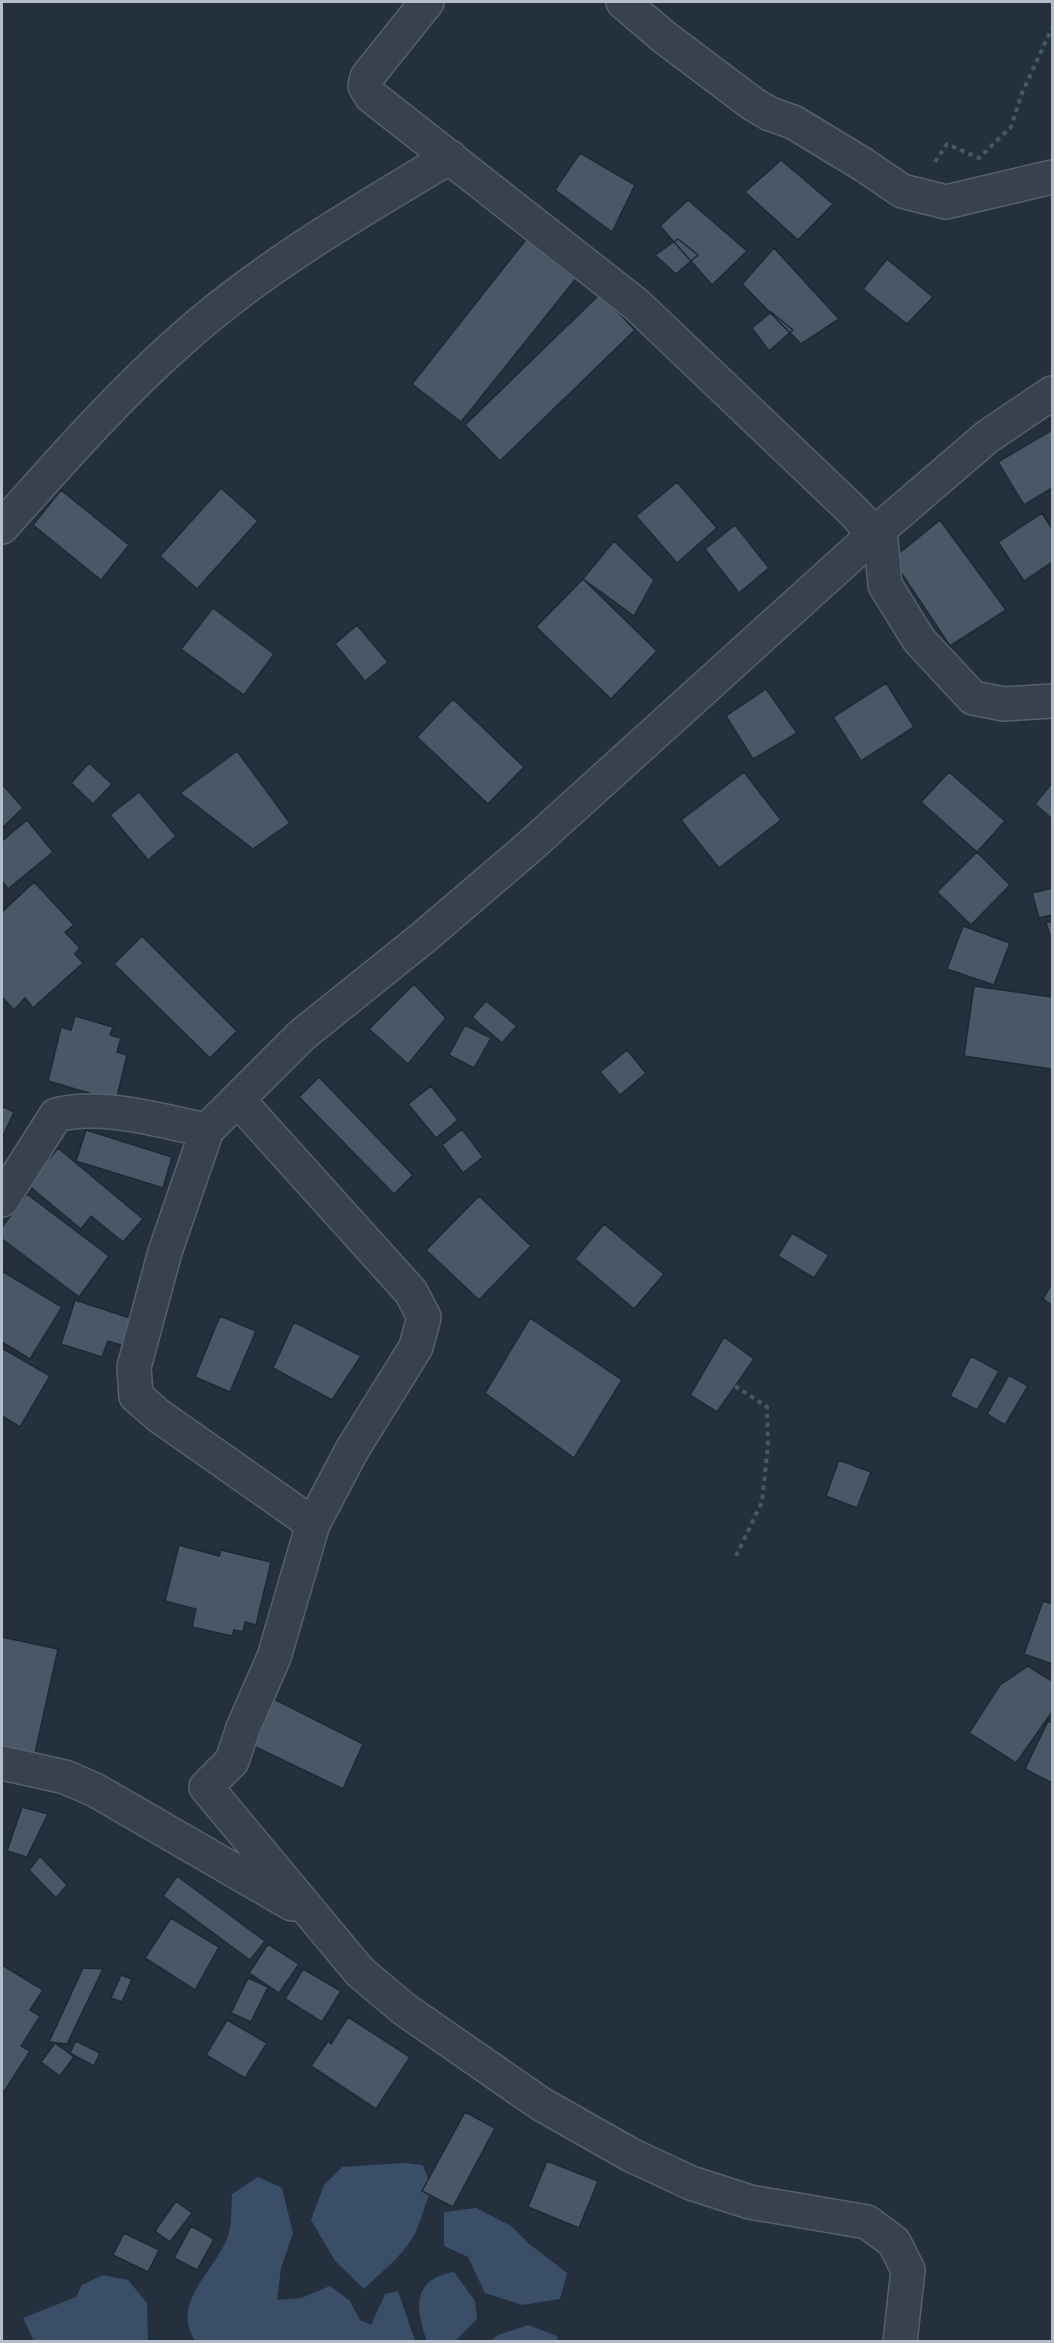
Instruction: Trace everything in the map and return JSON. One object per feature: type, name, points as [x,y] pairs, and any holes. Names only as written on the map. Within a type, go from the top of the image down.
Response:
[{"type":"street","points":[[427,2],[367,77],[365,86],[371,96],[638,305],[877,532],[885,585],[919,640],[973,698],[1004,704],[1053,700]]},
{"type":"street","points":[[623,2],[664,37],[753,104],[770,114],[793,122],[902,191],[946,202],[1053,177]]},
{"type":"street","points":[[2,527],[98,419],[182,339],[263,276],[361,210],[450,157]]},
{"type":"street","points":[[313,1524],[159,1416],[136,1396],[134,1368],[165,1252],[207,1130],[302,1035],[424,937],[528,848],[877,532],[987,436],[1053,393]]},
{"type":"street","points":[[238,1100],[411,1292],[424,1317],[416,1347],[352,1450],[313,1524],[274,1657],[243,1728],[232,1761],[206,1787],[360,1972],[404,2009],[541,2104],[631,2155],[691,2183],[750,2202],[867,2222],[894,2242],[908,2270],[900,2342]]},
{"type":"street","points":[[2,1200],[56,1115],[76,1110],[106,1112],[207,1130]]},
{"type":"street","points":[[2,1763],[56,1774],[95,1790],[312,1917]]},
{"type":"path","points":[[914,194],[947,144],[979,158],[1011,127],[1022,93],[1053,28]]},
{"type":"path","points":[[735,1386],[767,1407],[768,1445],[762,1502],[735,1558]]},
{"type":"water","points":[[404,2163],[423,2165],[432,2189],[417,2229],[407,2246],[364,2289],[335,2261],[311,2220],[324,2185],[342,2167]]},
{"type":"water","points":[[258,2177],[282,2188],[293,2233],[281,2268],[277,2300],[301,2298],[330,2286],[350,2301],[360,2320],[371,2325],[385,2294],[398,2291],[415,2341],[195,2341],[189,2327],[188,2313],[191,2300],[228,2236],[232,2194]]},
{"type":"water","points":[[476,2208],[511,2226],[528,2243],[567,2273],[560,2299],[522,2305],[485,2293],[468,2257],[444,2246],[444,2212]]},
{"type":"water","points":[[454,2272],[475,2301],[477,2319],[455,2341],[427,2341],[420,2317],[420,2297],[430,2281]]},
{"type":"water","points":[[103,2275],[128,2280],[147,2303],[148,2341],[34,2341],[23,2318],[76,2297],[82,2285]]},
{"type":"water","points":[[528,2325],[557,2336],[558,2341],[490,2341],[498,2335]]},
{"type":"building","points":[[580,153],[635,185],[612,232],[555,190]]},
{"type":"building","points":[[781,160],[833,204],[798,240],[745,192]]},
{"type":"building","points":[[688,200],[747,251],[712,285],[660,226]]},
{"type":"building","points":[[528,237],[578,276],[461,422],[412,384]]},
{"type":"building","points":[[678,239],[698,255],[676,274],[655,255]]},
{"type":"building","points":[[774,248],[839,319],[801,344],[742,284]]},
{"type":"building","points":[[887,259],[933,297],[907,324],[863,289]]},
{"type":"building","points":[[600,294],[635,330],[500,461],[465,425]]},
{"type":"building","points":[[771,312],[793,330],[769,351],[752,328]]},
{"type":"building","points":[[1052,430],[1052,488],[1024,505],[998,462]]},
{"type":"building","points":[[677,482],[717,528],[677,563],[636,516]]},
{"type":"building","points":[[221,488],[258,521],[197,589],[160,556]]},
{"type":"building","points":[[61,490],[129,545],[101,580],[33,525]]},
{"type":"building","points":[[1042,513],[1052,529],[1052,562],[1024,581],[998,542]]},
{"type":"building","points":[[940,520],[1006,610],[950,646],[892,559]]},
{"type":"building","points":[[735,525],[769,568],[739,593],[705,549]]},
{"type":"building","points":[[614,541],[654,580],[634,616],[583,579]]},
{"type":"building","points":[[583,579],[657,651],[611,699],[536,627]]},
{"type":"building","points":[[213,608],[274,654],[244,695],[181,649]]},
{"type":"building","points":[[357,625],[388,662],[365,681],[335,644]]},
{"type":"building","points":[[886,683],[914,727],[861,761],[833,717]]},
{"type":"building","points":[[766,689],[797,733],[753,759],[726,716]]},
{"type":"building","points":[[453,699],[524,767],[488,804],[417,737]]},
{"type":"building","points":[[237,751],[290,823],[253,849],[180,793]]},
{"type":"building","points":[[89,763],[112,784],[93,804],[71,783]]},
{"type":"building","points":[[744,772],[781,820],[719,868],[681,820]]},
{"type":"building","points":[[949,772],[1005,821],[977,852],[921,802]]},
{"type":"building","points":[[1052,783],[1052,819],[1035,804]]},
{"type":"building","points":[[2,784],[23,808],[2,828]]},
{"type":"building","points":[[139,792],[176,836],[148,860],[110,815]]},
{"type":"building","points":[[27,820],[53,852],[8,889],[2,881],[2,841]]},
{"type":"building","points":[[977,852],[1010,885],[971,925],[937,892]]},
{"type":"building","points":[[34,882],[74,925],[65,932],[80,948],[75,954],[83,963],[33,1008],[25,998],[14,1010],[2,997],[2,912]]},
{"type":"building","points":[[1052,888],[1052,915],[1039,918],[1032,893]]},
{"type":"building","points":[[1052,921],[1052,942],[1046,923]]},
{"type":"building","points":[[963,926],[1010,943],[994,985],[947,969]]},
{"type":"building","points":[[142,936],[237,1031],[210,1058],[114,964]]},
{"type":"building","points":[[414,984],[446,1018],[408,1064],[369,1029]]},
{"type":"building","points":[[974,986],[1052,997],[1052,1069],[964,1056]]},
{"type":"building","points":[[486,1001],[517,1026],[502,1043],[472,1017]]},
{"type":"building","points":[[75,1016],[113,1027],[110,1035],[121,1038],[117,1052],[127,1055],[116,1101],[48,1081],[61,1027],[71,1030]]},
{"type":"building","points":[[465,1025],[491,1038],[474,1068],[449,1055]]},
{"type":"building","points":[[627,1050],[646,1073],[620,1095],[600,1072]]},
{"type":"building","points":[[319,1077],[413,1175],[394,1194],[299,1097]]},
{"type":"building","points":[[431,1086],[458,1120],[436,1138],[408,1104]]},
{"type":"building","points":[[2,1106],[14,1112],[2,1138]]},
{"type":"building","points":[[462,1129],[483,1157],[463,1173],[442,1145]]},
{"type":"building","points":[[86,1130],[172,1157],[163,1188],[76,1161]]},
{"type":"building","points":[[58,1148],[143,1219],[123,1242],[91,1216],[81,1229],[28,1185]]},
{"type":"building","points":[[27,1194],[109,1256],[79,1297],[2,1239],[2,1227]]},
{"type":"building","points":[[479,1196],[531,1246],[479,1300],[426,1250]]},
{"type":"building","points":[[604,1224],[664,1274],[634,1309],[575,1259]]},
{"type":"building","points":[[792,1233],[829,1255],[814,1278],[778,1256]]},
{"type":"building","points":[[2,1271],[62,1307],[30,1359],[2,1342]]},
{"type":"building","points":[[1052,1283],[1052,1305],[1043,1299]]},
{"type":"building","points":[[75,1300],[133,1319],[124,1346],[108,1341],[102,1357],[61,1344]]},
{"type":"building","points":[[220,1316],[256,1331],[230,1392],[195,1377]]},
{"type":"building","points":[[530,1318],[622,1380],[574,1458],[485,1393]]},
{"type":"building","points":[[294,1322],[361,1356],[332,1400],[273,1368]]},
{"type":"building","points":[[724,1337],[754,1359],[717,1412],[690,1395]]},
{"type":"building","points":[[2,1348],[50,1376],[20,1427],[2,1416]]},
{"type":"building","points":[[971,1356],[999,1371],[977,1410],[950,1396]]},
{"type":"building","points":[[1009,1375],[1028,1386],[1005,1425],[987,1414]]},
{"type":"building","points":[[839,1460],[871,1472],[857,1508],[826,1496]]},
{"type":"building","points":[[179,1545],[219,1556],[221,1550],[271,1562],[256,1625],[245,1622],[243,1632],[234,1630],[232,1636],[192,1627],[196,1609],[165,1601]]},
{"type":"building","points":[[1043,1601],[1052,1604],[1052,1664],[1024,1654]]},
{"type":"building","points":[[2,1637],[58,1649],[34,1758],[2,1751]]},
{"type":"building","points":[[1028,1666],[1052,1681],[1052,1712],[1016,1763],[969,1733],[1000,1685]]},
{"type":"building","points":[[272,1698],[363,1744],[343,1789],[252,1745]]},
{"type":"building","points":[[1048,1721],[1052,1723],[1052,1783],[1025,1769]]},
{"type":"building","points":[[22,1807],[48,1814],[27,1857],[7,1851]]},
{"type":"building","points":[[40,1856],[67,1885],[56,1898],[29,1870]]},
{"type":"building","points":[[177,1876],[265,1941],[250,1960],[163,1896]]},
{"type":"building","points":[[171,1918],[219,1947],[195,1990],[145,1958]]},
{"type":"building","points":[[268,1944],[299,1964],[279,1993],[249,1973]]},
{"type":"building","points":[[2,1965],[43,1990],[30,2010],[40,2016],[21,2046],[30,2051],[4,2092],[2,2090]]},
{"type":"building","points":[[83,1968],[103,1969],[67,2044],[49,2042]]},
{"type":"building","points":[[303,1969],[341,1991],[322,2022],[285,1999]]},
{"type":"building","points":[[121,1975],[132,1979],[122,2002],[111,1998]]},
{"type":"building","points":[[248,1978],[268,1987],[251,2022],[231,2013]]},
{"type":"building","points":[[348,2017],[410,2057],[376,2109],[311,2066],[328,2041],[331,2044]]},
{"type":"building","points":[[227,2020],[267,2043],[245,2078],[206,2055]]},
{"type":"building","points":[[76,2041],[100,2053],[94,2066],[70,2053]]},
{"type":"building","points":[[55,2043],[74,2057],[60,2076],[41,2062]]},
{"type":"building","points":[[465,2112],[495,2128],[453,2207],[422,2191]]},
{"type":"building","points":[[547,2161],[598,2181],[579,2228],[528,2207]]},
{"type":"building","points":[[176,2201],[192,2213],[170,2242],[155,2231]]},
{"type":"building","points":[[191,2226],[214,2239],[197,2270],[174,2258]]},
{"type":"building","points":[[124,2233],[159,2250],[148,2272],[113,2255]]}]
